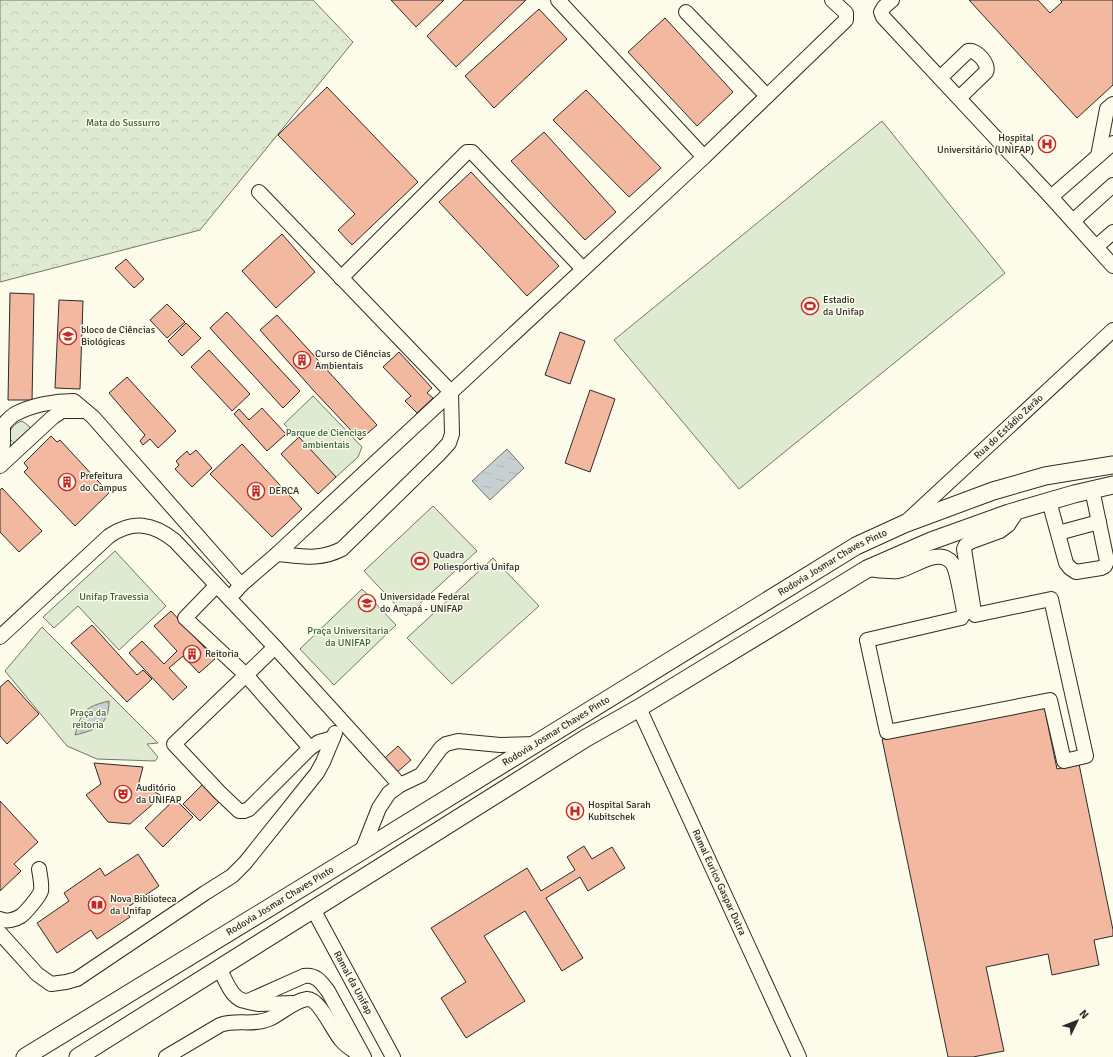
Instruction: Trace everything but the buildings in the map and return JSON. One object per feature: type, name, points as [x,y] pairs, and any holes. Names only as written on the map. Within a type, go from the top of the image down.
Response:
[{"type":"main road","name":"Rodovia Josmar Chaves Pinto","points":[[25,1057],[856,546],[904,524],[993,491],[1045,476],[1113,465]]},
{"type":"main road","points":[[78,1057],[94,1052],[219,968],[586,738],[639,708],[867,569],[931,541],[1018,510],[1113,485]]},
{"type":"street","points":[[558,0],[704,157]]},
{"type":"street","points":[[229,598],[704,157],[846,20],[846,13],[832,0]]},
{"type":"street","points":[[892,0],[881,12],[883,17],[1051,197],[1113,266]]},
{"type":"street","points":[[686,12],[767,96]]},
{"type":"street","points":[[940,78],[968,51],[974,51],[987,64],[988,69],[986,72],[959,98]]},
{"type":"street","points":[[1098,156],[1107,109],[1113,104]]},
{"type":"street","points":[[1051,197],[1113,143]]},
{"type":"street","points":[[341,278],[468,152],[472,152],[583,269]]},
{"type":"street","points":[[1073,221],[1113,185]]},
{"type":"street","points":[[259,192],[451,392],[452,434],[449,442],[439,454],[342,549],[326,556],[316,558],[277,554]]},
{"type":"street","points":[[1096,247],[1113,232]]},
{"type":"street","name":"Rua do Estádio Zerão","points":[[904,524],[1113,330]]},
{"type":"street","points":[[0,456],[3,444],[3,425],[13,415],[30,408],[64,401],[74,401],[86,411],[241,586]]},
{"type":"street","points":[[0,466],[53,417],[62,411],[86,411]]},
{"type":"street","points":[[1048,501],[1066,563],[1076,572],[1101,568],[1105,566],[1107,561],[1092,490]]},
{"type":"street","points":[[867,569],[896,571],[903,570],[935,557],[948,559],[954,566],[964,611],[960,618],[868,640],[887,732],[1050,700],[1064,761],[1086,756],[1051,599],[976,615],[974,612],[964,550],[966,545],[970,542],[1000,531],[1008,525],[1018,510]]},
{"type":"street","points":[[1058,533],[1099,522]]},
{"type":"street","points":[[0,637],[109,536],[118,530],[127,527],[153,527],[165,533],[175,541],[275,647],[400,785]]},
{"type":"street","points":[[216,586],[186,618],[246,675],[310,748]]},
{"type":"street","points":[[275,647],[174,744],[219,792],[239,811],[244,811],[249,809],[310,748],[319,742],[333,738]]},
{"type":"street","name":"Ramal Eurico Gaspar Dutra","points":[[639,708],[799,1057]]},
{"type":"street","points":[[0,933],[37,974],[51,984],[77,979],[232,876],[245,863],[318,773],[342,721]]},
{"type":"street","points":[[362,851],[379,808],[389,793],[400,785],[421,776],[441,748],[446,744],[458,741],[500,745],[536,744]]},
{"type":"street","points":[[0,919],[5,921],[20,916],[36,900],[42,886],[39,869]]},
{"type":"street","name":"Ramal da Unifap","points":[[313,909],[393,1057]]},
{"type":"street","points":[[219,968],[233,995],[242,1002],[258,1004],[297,1003]]},
{"type":"street","points":[[248,1002],[304,976],[310,975],[315,977],[328,991],[364,1057]]},
{"type":"street","points":[[166,1057],[220,1025],[228,1022],[254,1023],[268,1019],[297,1003],[308,999],[312,1000],[318,1005],[342,1042],[350,1049],[364,1057]]},
{"type":"green space","name":"Mata do Sussurro","points":[[0,0],[313,0],[353,42],[200,230],[0,282]]},
{"type":"green space","name":"Estadio da Unifap","points":[[882,121],[1005,273],[739,489],[614,340]]},
{"type":"green space","name":"Parque de Ciencias ambientais","points":[[313,396],[362,447],[358,457],[335,478],[284,424]]},
{"type":"green space","points":[[22,421],[29,426],[30,429],[17,444],[12,442],[9,435],[14,425]]},
{"type":"green space","name":"Quadra Poliesportiva Unifap","points":[[433,506],[477,551],[406,616],[364,571]]},
{"type":"green space","name":"Unifap Travessia","points":[[115,551],[166,606],[119,650],[78,606],[54,628],[43,617]]},
{"type":"green space","points":[[493,558],[539,606],[452,684],[407,638]]},
{"type":"green space","name":"Praça Universitaria da UNIFAP","points":[[362,589],[396,625],[334,685],[300,649]]},
{"type":"green space","name":"Praça da reitoria","points":[[42,627],[158,743],[147,744],[158,757],[155,761],[97,759],[67,746],[5,671]]},
{"type":"water","points":[[507,449],[524,468],[490,500],[472,481]]},
{"type":"water","points":[[109,701],[107,716],[100,725],[89,731],[75,735],[80,720],[86,711],[95,705]]},
{"type":"place","name":"Hospital Universitário (UNIFAP)","points":[[1047,144]]},
{"type":"place","name":"Estadio da Unifap","points":[[810,306]]},
{"type":"place","name":"bloco de Ciências Biológicas","points":[[68,336]]},
{"type":"place","name":"Curso de Ciências Ambientais","points":[[302,360]]},
{"type":"place","name":"Prefeitura do Campus","points":[[67,482]]},
{"type":"place","name":"DERCA","points":[[256,491]]},
{"type":"place","name":"Quadra Poliesportiva Unifap","points":[[420,561]]},
{"type":"place","name":"Universidade Federal do Amapá - UNIFAP","points":[[367,603]]},
{"type":"place","name":"Reitoria","points":[[192,654]]},
{"type":"place","name":"Auditório da UNIFAP","points":[[123,794]]},
{"type":"place","name":"Hospital Sarah Kubitschek","points":[[575,811]]},
{"type":"place","name":"Nova Biblioteca da Unifap","points":[[97,905]]}]
